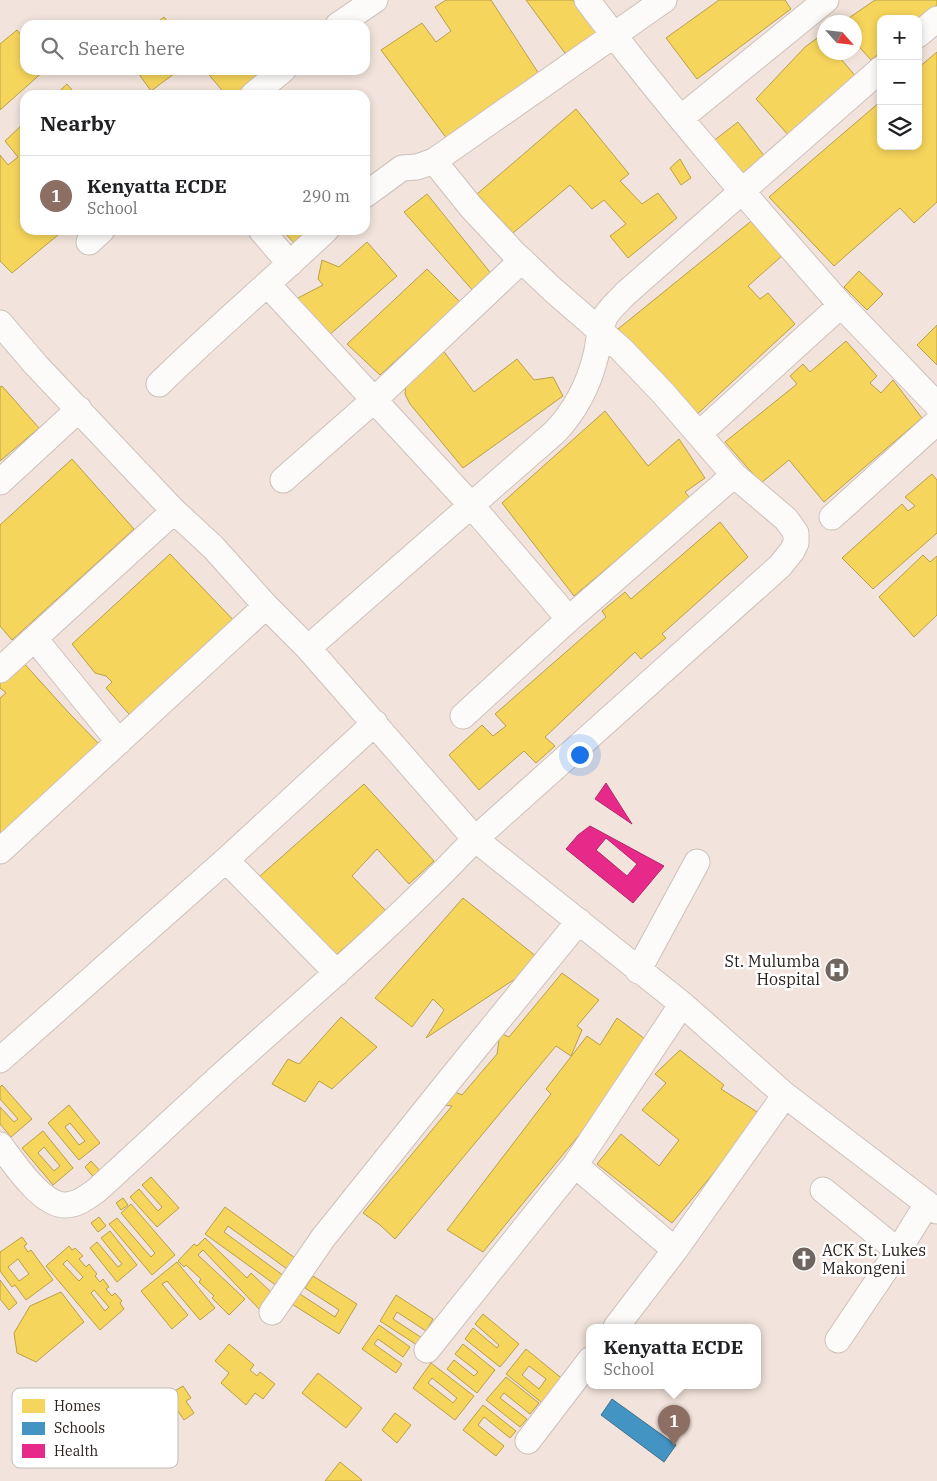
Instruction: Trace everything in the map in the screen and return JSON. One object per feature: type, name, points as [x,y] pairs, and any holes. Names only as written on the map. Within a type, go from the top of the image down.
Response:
[{"type":"street","points":[[345,20],[375,0]]},
{"type":"street","points":[[587,0],[614,36],[742,192],[841,305],[937,405]]},
{"type":"street","points":[[370,191],[402,168],[434,161],[664,0]]},
{"type":"street","points":[[681,118],[817,3]]},
{"type":"street","points":[[922,32],[937,19]]},
{"type":"street","points":[[308,648],[555,432],[576,407],[591,372],[597,352],[599,331],[606,315],[625,294],[877,73]]},
{"type":"street","points":[[259,90],[277,75]]},
{"type":"street","points":[[0,1145],[47,1199],[64,1205],[83,1201],[337,973],[453,863],[475,839],[780,566],[796,543],[796,533],[786,519],[734,476],[647,376],[621,349],[522,260],[471,207],[434,161]]},
{"type":"street","points":[[265,235],[290,264]]},
{"type":"street","points":[[159,384],[198,346],[321,235]]},
{"type":"street","points":[[283,480],[374,400],[522,260]]},
{"type":"street","points":[[268,284],[471,505],[569,619]]},
{"type":"street","points":[[699,434],[841,305]]},
{"type":"street","points":[[0,323],[36,365],[174,511],[213,547],[266,606],[308,648],[475,839],[682,1004],[785,1095],[932,1208],[898,1251],[838,1340]]},
{"type":"street","points":[[0,482],[79,409]]},
{"type":"street","points":[[832,517],[937,422]]},
{"type":"street","points":[[463,716],[569,619],[734,476]]},
{"type":"street","points":[[4,659],[35,639],[174,511]]},
{"type":"street","points":[[0,851],[266,606]]},
{"type":"street","points":[[35,639],[120,742]]},
{"type":"street","points":[[0,1060],[226,860],[375,723]]},
{"type":"street","points":[[226,860],[337,973]]},
{"type":"street","points":[[638,970],[697,862]]},
{"type":"street","points":[[272,1312],[323,1238],[579,921]]},
{"type":"street","points":[[427,1350],[575,1165],[682,1004]]},
{"type":"street","points":[[618,1324],[675,1250],[785,1095]]},
{"type":"street","points":[[575,1165],[675,1250]]},
{"type":"street","points":[[823,1190],[898,1251]]},
{"type":"street","points":[[528,1441],[586,1365]]},
{"type":"building: Homes","points":[[446,0],[491,0],[541,77],[450,143],[381,50],[422,23],[436,42],[451,31],[435,7]]},
{"type":"building: Homes","points":[[526,0],[573,0],[599,36],[570,60]]},
{"type":"building: Homes","points":[[719,0],[785,0],[791,9],[697,79],[666,38]]},
{"type":"building: Homes","points":[[875,0],[937,0],[937,5],[922,18],[922,15],[877,15],[877,55],[871,60],[862,50],[862,15],[853,15]]},
{"type":"building: Homes","points":[[17,30],[20,34],[20,75],[39,75],[22,90],[20,90],[20,92],[0,110],[0,44]]},
{"type":"building: Homes","points":[[817,38],[817,60],[842,60],[858,79],[791,138],[756,99],[805,47]]},
{"type":"building: Homes","points":[[937,52],[937,202],[914,223],[900,208],[834,266],[769,197],[877,104],[877,150],[922,150],[922,65]]},
{"type":"building: Homes","points":[[140,75],[172,75],[152,90],[150,90]]},
{"type":"building: Homes","points":[[209,75],[256,75],[259,79],[245,90],[222,90]]},
{"type":"building: Homes","points":[[67,84],[72,90],[60,90]]},
{"type":"building: Homes","points":[[576,109],[629,174],[620,181],[642,204],[658,193],[677,218],[628,258],[610,236],[626,224],[604,200],[592,209],[570,185],[513,233],[477,194]]},
{"type":"building: Homes","points":[[738,122],[769,162],[744,182],[712,142]]},
{"type":"building: Homes","points":[[20,127],[20,235],[58,235],[12,273],[0,261],[0,155],[8,165],[18,157],[5,141]]},
{"type":"building: Homes","points":[[680,159],[691,178],[681,185],[670,168]]},
{"type":"building: Homes","points":[[427,194],[493,276],[474,292],[404,212]]},
{"type":"building: Homes","points":[[755,218],[783,255],[748,286],[760,299],[768,293],[795,324],[693,418],[618,329]]},
{"type":"building: Homes","points":[[287,235],[307,235],[296,245]]},
{"type":"building: Homes","points":[[367,242],[397,276],[328,336],[294,300],[323,285],[318,279],[322,260],[339,267]]},
{"type":"building: Homes","points":[[427,269],[460,302],[380,375],[347,344]]},
{"type":"building: Homes","points":[[859,271],[883,294],[867,310],[844,287]]},
{"type":"building: Homes","points":[[937,325],[937,365],[917,345]]},
{"type":"building: Homes","points":[[846,341],[877,376],[870,383],[881,393],[893,380],[922,418],[824,502],[789,460],[761,483],[725,442],[797,384],[790,376],[803,364],[810,372]]},
{"type":"building: Homes","points":[[442,349],[474,392],[517,359],[534,380],[553,377],[563,396],[463,468],[410,404],[405,394],[406,382]]},
{"type":"building: Homes","points":[[2,386],[39,428],[0,461],[0,387]]},
{"type":"building: Homes","points":[[605,411],[648,466],[679,439],[705,478],[685,492],[690,498],[574,596],[502,503]]},
{"type":"building: Homes","points":[[72,459],[134,529],[12,640],[0,626],[0,525]]},
{"type":"building: Homes","points":[[932,474],[937,480],[937,533],[873,589],[842,558],[902,504],[908,511],[915,506],[905,497]]},
{"type":"building: Homes","points":[[720,522],[748,557],[662,634],[666,638],[641,659],[635,652],[545,737],[555,746],[536,763],[524,751],[479,790],[449,755],[482,725],[493,736],[506,726],[495,714],[606,617],[602,611],[625,592],[631,599]]},
{"type":"building: Homes","points":[[170,554],[241,628],[136,722],[106,688],[112,682],[106,676],[95,673],[72,644]]},
{"type":"building: Homes","points":[[923,555],[930,562],[937,556],[937,615],[914,637],[879,597]]},
{"type":"building: Homes","points":[[21,660],[100,745],[0,836],[0,698],[6,693],[0,688],[0,678]]},
{"type":"building: Homes","points":[[364,784],[434,861],[409,884],[377,849],[352,876],[386,911],[336,955],[260,876]]},
{"type":"building: Homes","points":[[463,898],[542,961],[426,1038],[444,1010],[433,999],[412,1027],[375,998]]},
{"type":"building: Homes","points":[[562,973],[599,1000],[577,1026],[582,1030],[571,1056],[556,1046],[395,1239],[363,1213],[452,1106],[445,1105],[453,1091],[462,1095],[497,1054],[500,1033],[509,1037]]},
{"type":"building: Homes","points":[[341,1017],[377,1047],[332,1089],[319,1081],[305,1102],[272,1084],[288,1059],[299,1064]]},
{"type":"building: Homes","points":[[617,1018],[653,1045],[483,1252],[447,1230],[551,1094],[546,1089],[587,1036],[600,1045]]},
{"type":"building: Homes","points":[[680,1050],[724,1085],[721,1089],[762,1115],[672,1223],[597,1164],[621,1134],[659,1166],[679,1140],[642,1110],[666,1083],[655,1074]]},
{"type":"building: Homes","points":[[2,1085],[32,1119],[11,1137],[0,1124],[0,1107],[14,1122],[18,1119],[0,1099],[0,1087]]},
{"type":"building: Homes","points":[[69,1105],[100,1143],[79,1160],[48,1123]],"holes":[[[70,1123],[85,1141],[79,1145],[65,1127]]]},
{"type":"building: Homes","points":[[43,1131],[73,1168],[53,1185],[22,1148]],"holes":[[[44,1147],[60,1166],[54,1171],[38,1153]]]},
{"type":"building: Homes","points":[[91,1161],[103,1174],[96,1180],[85,1167]]},
{"type":"building: Homes","points":[[151,1177],[179,1208],[157,1227],[130,1197],[139,1189],[158,1211],[162,1207],[142,1185]]},
{"type":"building: Homes","points":[[123,1198],[128,1205],[121,1210],[116,1203]]},
{"type":"building: Homes","points":[[131,1204],[175,1255],[152,1275],[109,1224],[117,1218],[151,1257],[155,1253],[121,1213]]},
{"type":"building: Homes","points":[[225,1207],[295,1258],[287,1269],[228,1226],[224,1232],[284,1276],[277,1286],[205,1234]]},
{"type":"building: Homes","points":[[99,1217],[106,1226],[98,1232],[91,1223]]},
{"type":"building: Homes","points":[[110,1231],[137,1265],[117,1282],[90,1248],[97,1242],[118,1267],[122,1264],[101,1238]]},
{"type":"building: Homes","points":[[22,1237],[27,1244],[24,1246],[28,1252],[31,1250],[53,1280],[26,1300],[15,1285],[12,1287],[0,1271],[0,1252]],"holes":[[[18,1259],[29,1274],[19,1281],[8,1267]]]},
{"type":"building: Homes","points":[[205,1238],[247,1278],[251,1273],[274,1295],[260,1310],[203,1250],[198,1255],[245,1299],[229,1315],[212,1298],[214,1296],[199,1282],[201,1279],[186,1265],[184,1267],[178,1261],[194,1244],[197,1246]]},
{"type":"building: Homes","points":[[69,1246],[72,1250],[75,1248],[83,1256],[79,1259],[86,1267],[89,1264],[97,1274],[95,1276],[100,1282],[103,1279],[109,1287],[106,1289],[112,1296],[115,1293],[122,1301],[120,1303],[124,1309],[100,1330],[46,1266]],"holes":[[[67,1260],[83,1277],[79,1281],[63,1264]],[[94,1290],[109,1307],[105,1311],[91,1293]]]},
{"type":"building: Homes","points":[[177,1262],[215,1308],[200,1320],[167,1281],[162,1284],[188,1315],[172,1329],[141,1291]]},
{"type":"building: Homes","points":[[313,1276],[357,1304],[339,1334],[292,1304],[300,1294],[335,1317],[339,1310],[305,1288]]},
{"type":"building: Homes","points":[[0,1280],[17,1303],[9,1310],[0,1299]]},
{"type":"building: Homes","points":[[61,1292],[84,1322],[36,1362],[17,1353],[14,1333],[30,1306]]},
{"type":"building: Homes","points":[[396,1295],[433,1319],[426,1331],[397,1312],[393,1319],[422,1338],[417,1345],[380,1321]]},
{"type":"building: Homes","points":[[483,1314],[519,1344],[500,1367],[465,1339],[473,1328],[497,1348],[499,1345],[475,1324]]},
{"type":"building: Homes","points":[[379,1325],[410,1347],[403,1357],[378,1339],[374,1344],[402,1364],[396,1373],[362,1349]]},
{"type":"building: Homes","points":[[229,1344],[254,1365],[250,1370],[257,1376],[260,1372],[275,1384],[263,1399],[255,1393],[246,1405],[221,1383],[229,1373],[215,1361]]},
{"type":"building: Homes","points":[[463,1344],[495,1370],[477,1393],[447,1369],[454,1360],[474,1376],[478,1372],[455,1354]]},
{"type":"building: Homes","points":[[526,1349],[565,1381],[546,1406],[506,1374]],"holes":[[[529,1366],[546,1379],[539,1389],[522,1375]]]},
{"type":"building: Homes","points":[[431,1363],[474,1396],[455,1420],[413,1388]],"holes":[[[432,1378],[457,1398],[453,1403],[428,1383]]]},
{"type":"building: Homes","points":[[318,1373],[362,1408],[346,1428],[302,1393]]},
{"type":"building: Homes","points":[[506,1377],[539,1403],[530,1414],[504,1393],[500,1398],[527,1419],[520,1427],[486,1400]]},
{"type":"building: Homes","points":[[183,1386],[191,1398],[186,1401],[194,1413],[184,1420],[178,1411],[178,1389]]},
{"type":"building: Homes","points":[[483,1405],[516,1431],[510,1438],[484,1417],[478,1425],[504,1446],[496,1456],[463,1430]]},
{"type":"building: Homes","points":[[395,1413],[411,1425],[397,1443],[382,1430]]},
{"type":"building: Homes","points":[[340,1462],[362,1480],[325,1481]]},
{"type":"building: Schools","points":[[612,1399],[676,1445],[664,1462],[601,1415]]},
{"type":"building: Health","points":[[606,783],[632,824],[595,799]]},
{"type":"building: Health","points":[[590,826],[664,866],[633,903],[566,849],[578,835]],"holes":[[[606,838],[637,864],[627,876],[596,850]]]},
{"type":"place","name":"St. Mulumba Hospital","points":[[837,970]]},
{"type":"place","name":"ACK St. Lukes Makongeni","points":[[804,1259]]},
{"type":"place","name":"Kenyatta ECDE","points":[[674,1446]]}]
